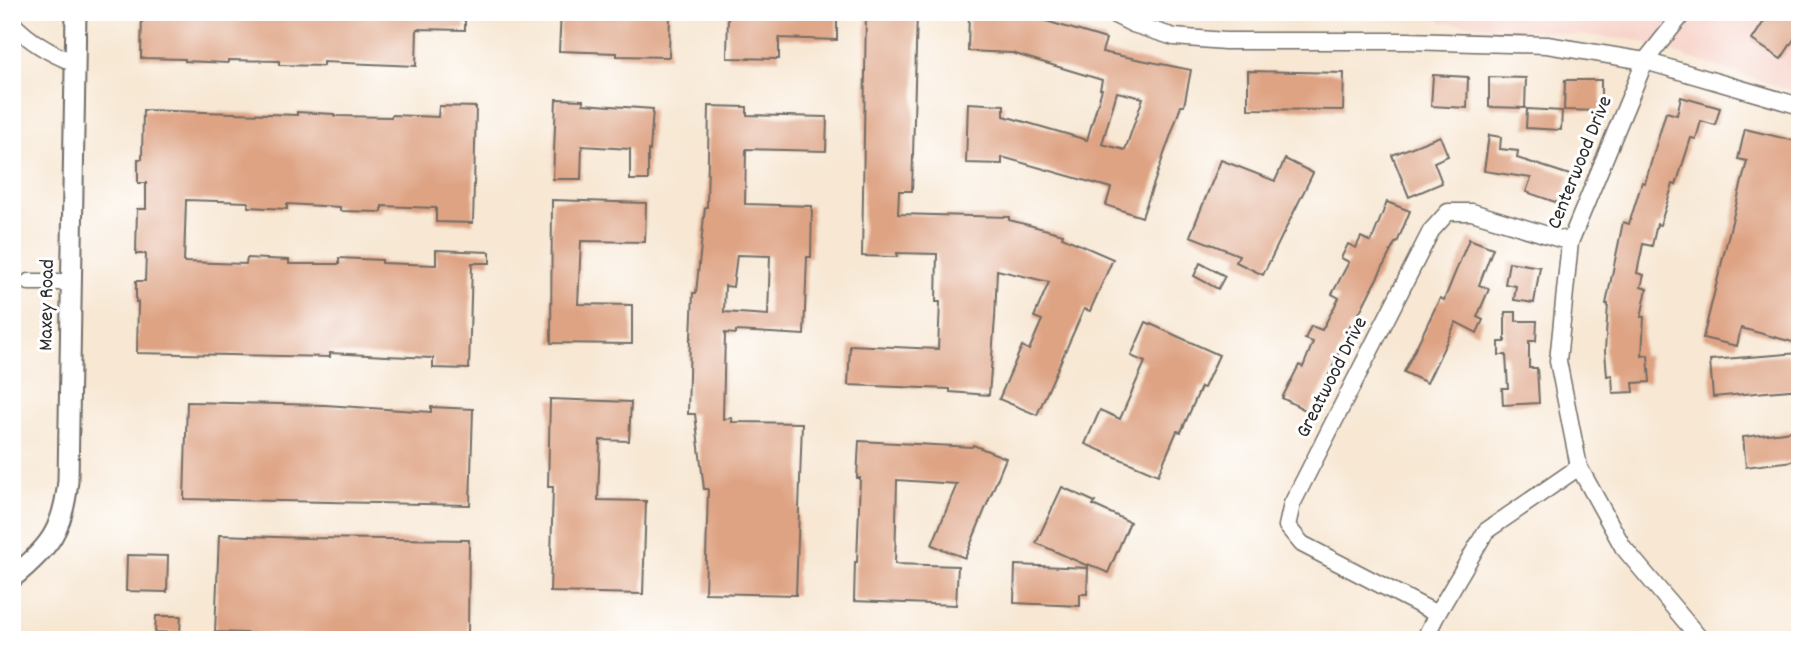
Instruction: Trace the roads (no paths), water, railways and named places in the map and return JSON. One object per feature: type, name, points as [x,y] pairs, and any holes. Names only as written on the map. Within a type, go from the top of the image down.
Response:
[{"type":"street","name":"Maxey Road","points":[[12,578],[33,561],[48,543],[60,524],[66,500],[69,468],[76,12]]},
{"type":"street","points":[[1109,12],[1133,24],[1174,37],[1225,41],[1407,41],[1547,45],[1645,61],[1800,106]]},
{"type":"street","name":"Centerwood Drive","points":[[1684,12],[1645,61],[1570,242],[1559,361],[1579,467],[1623,547],[1701,640]]},
{"type":"street","points":[[12,23],[20,32],[50,53],[75,63]]},
{"type":"street","name":"Greatwood Drive","points":[[1437,614],[1302,544],[1287,526],[1292,504],[1431,232],[1448,212],[1472,212],[1570,242]]},
{"type":"street","points":[[29,282],[72,282]]},
{"type":"street","points":[[1424,640],[1486,531],[1579,467]]}]
